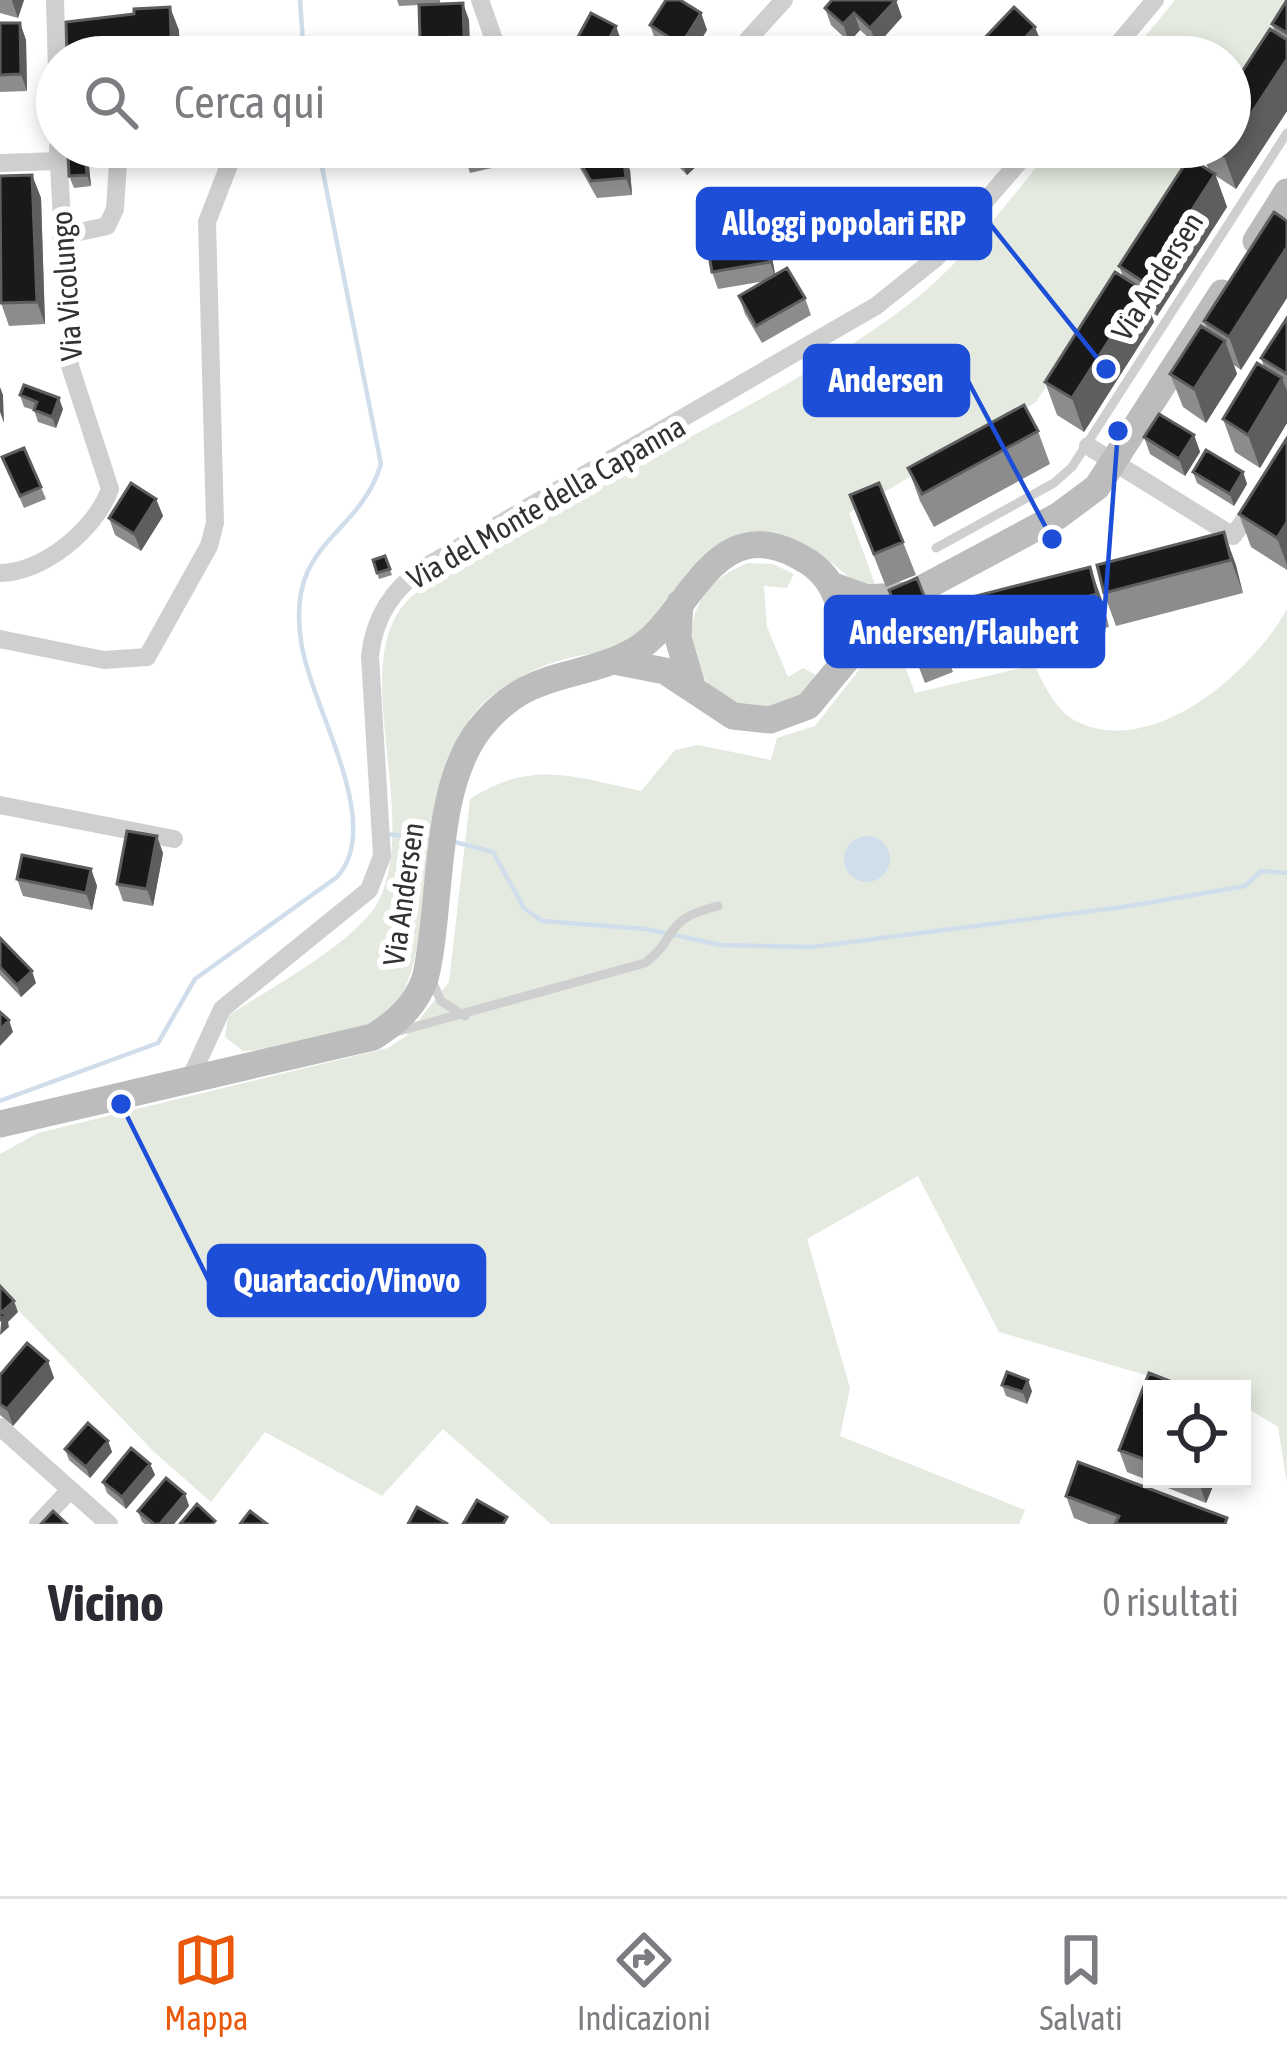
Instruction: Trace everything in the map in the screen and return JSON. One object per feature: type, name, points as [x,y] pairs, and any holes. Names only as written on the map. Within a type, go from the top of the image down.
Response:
[{"type":"street","points":[[55,0],[56,36]]},
{"type":"street","points":[[480,0],[493,36]]},
{"type":"street","points":[[751,36],[784,0]]},
{"type":"street","points":[[1125,36],[1155,0]]},
{"type":"street","points":[[0,163],[36,158]]},
{"type":"street","name":"Via Vicolungo","points":[[0,572],[27,568],[70,541],[110,489],[70,366],[59,168]]},
{"type":"street","points":[[61,236],[107,226],[115,209],[118,168]]},
{"type":"street","points":[[0,640],[104,660],[147,657],[208,546],[214,523],[207,222],[228,168]]},
{"type":"street","name":"Via del Monte della Capanna","points":[[190,1081],[222,1009],[369,890],[380,867],[370,656],[376,625],[394,592],[424,567],[877,306],[936,257],[1014,168]]},
{"type":"street","name":"Via Andersen","points":[[610,661],[655,667],[733,716],[779,719],[822,695],[842,662],[910,595],[1068,510],[1100,483],[1287,192]]},
{"type":"street","points":[[1088,446],[1233,536],[1266,488]]},
{"type":"street","name":"Via Andersen","points":[[0,1124],[373,1037],[415,1002],[427,971],[461,764],[489,718],[538,682],[610,661],[652,638],[707,567],[748,549],[796,556],[831,585],[867,598],[910,595]]},
{"type":"street","points":[[831,585],[844,626],[842,662]]},
{"type":"street","points":[[680,603],[678,638],[692,686]]},
{"type":"street","points":[[0,806],[174,839]]},
{"type":"street","points":[[0,1427],[110,1524]]},
{"type":"street","points":[[38,1524],[70,1490]]},
{"type":"lane","name":"Via Andersen","points":[[936,548],[1054,483],[1088,446],[1287,134]]},
{"type":"lane","name":"Via Andersen","points":[[1243,202],[1270,219]]},
{"type":"lane","points":[[373,1037],[465,1016],[645,963],[662,950],[666,934],[686,914],[718,906]]},
{"type":"lane","points":[[427,971],[441,1001],[465,1016]]},
{"type":"shaded area","points":[[1175,0],[1287,0],[1287,17],[1251,73],[1251,36],[1145,36]]},
{"type":"shaded area","points":[[1036,168],[1188,168],[1036,402],[849,513],[878,592],[809,550],[733,548],[710,554],[695,565],[662,612],[626,644],[544,666],[500,689],[467,723],[453,754],[442,792],[415,957],[405,989],[391,1011],[362,1028],[277,1047],[243,1051],[225,1037],[228,1016],[333,948],[379,900],[390,865],[392,825],[383,660],[391,626],[409,599],[514,534],[841,351],[912,302],[986,228]]},
{"type":"shaded area","points":[[748,563],[773,564],[794,574],[787,588],[764,586],[767,627],[788,677],[803,668],[818,676],[804,694],[783,703],[751,706],[725,698],[706,680],[694,657],[692,630],[699,604],[718,580]]},
{"type":"shaded area","points":[[1287,609],[1287,1484],[1278,1427],[1251,1410],[1251,1380],[1162,1380],[999,1332],[918,1176],[807,1239],[850,1388],[840,1436],[1025,1510],[1019,1524],[551,1524],[443,1429],[382,1496],[265,1432],[211,1502],[154,1452],[0,1291],[0,1154],[38,1133],[388,1048],[406,1036],[449,982],[470,799],[492,787],[513,779],[554,775],[641,791],[675,750],[698,745],[771,760],[777,738],[815,726],[891,629],[915,693],[1034,665],[1064,713],[1080,723],[1109,730],[1140,728],[1199,702],[1251,658]]},
{"type":"water","points":[[867,836],[883,843],[890,859],[883,875],[867,882],[851,875],[844,859],[851,843]]},
{"type":"building","points":[[666,0],[680,0],[701,13],[687,36],[667,36],[650,25]]},
{"type":"building","points":[[832,0],[896,0],[870,28],[854,13],[843,24],[825,8]]},
{"type":"building","points":[[1287,0],[1287,33],[1272,24]]},
{"type":"building","points":[[463,3],[464,36],[420,36],[419,5]]},
{"type":"building","points":[[170,7],[171,36],[66,36],[66,22],[134,14],[134,9]]},
{"type":"building","points":[[1014,7],[1035,27],[1027,36],[987,36]]},
{"type":"building","points":[[591,13],[616,26],[611,36],[578,36]]},
{"type":"building","points":[[0,23],[20,23],[21,74],[0,75]]},
{"type":"building","points":[[1270,29],[1287,40],[1287,59],[1251,114],[1251,58]]},
{"type":"building","points":[[69,168],[86,168],[87,175],[69,176]]},
{"type":"building","points":[[583,168],[625,168],[626,178],[591,181]]},
{"type":"building","points":[[1183,168],[1205,168],[1215,174],[1145,283],[1119,266]]},
{"type":"building","points":[[32,175],[37,302],[1,303],[0,176]]},
{"type":"building","points":[[1274,212],[1287,221],[1287,247],[1229,337],[1204,321]]},
{"type":"building","points":[[766,240],[770,262],[712,272],[708,250]]},
{"type":"building","points":[[787,268],[805,298],[756,326],[739,296]]},
{"type":"building","points":[[1115,272],[1142,289],[1072,398],[1045,382]]},
{"type":"building","points":[[1287,318],[1287,374],[1261,358]]},
{"type":"building","points":[[1201,326],[1225,341],[1194,389],[1170,374]]},
{"type":"building","points":[[1257,363],[1282,378],[1248,435],[1223,419]]},
{"type":"building","points":[[24,385],[59,398],[52,417],[34,410],[37,402],[20,395]]},
{"type":"building","points":[[1024,405],[1038,431],[922,494],[908,468]]},
{"type":"building","points":[[1159,414],[1194,435],[1179,459],[1144,437]]},
{"type":"building","points":[[1287,438],[1287,522],[1277,538],[1239,514]]},
{"type":"building","points":[[24,448],[41,487],[20,496],[2,457]]},
{"type":"building","points":[[1206,450],[1243,472],[1230,494],[1193,472]]},
{"type":"building","points":[[131,483],[156,499],[134,534],[109,518]]},
{"type":"building","points":[[879,483],[903,542],[874,554],[850,495]]},
{"type":"building","points":[[1224,532],[1231,560],[1104,593],[1097,565]]},
{"type":"building","points":[[385,556],[390,569],[377,573],[373,560]]},
{"type":"building","points":[[1090,567],[1097,594],[971,627],[964,599]]},
{"type":"building","points":[[917,578],[941,639],[913,650],[889,590]]},
{"type":"building","points":[[127,831],[157,836],[147,889],[117,884]]},
{"type":"building","points":[[22,855],[91,869],[86,893],[17,879]]},
{"type":"building","points":[[0,938],[32,971],[17,985],[0,967]]},
{"type":"building","points":[[0,1286],[14,1301],[0,1320]]},
{"type":"building","points":[[27,1343],[48,1361],[7,1409],[0,1404],[0,1375]]},
{"type":"building","points":[[1007,1372],[1028,1380],[1023,1392],[1002,1385]]},
{"type":"building","points":[[1143,1388],[1143,1459],[1119,1450]]},
{"type":"building","points":[[88,1423],[108,1441],[86,1467],[65,1449]]},
{"type":"building","points":[[131,1448],[150,1464],[122,1497],[103,1482]]},
{"type":"building","points":[[1078,1462],[1227,1518],[1225,1524],[1115,1524],[1119,1516],[1066,1496]]},
{"type":"building","points":[[166,1478],[185,1494],[160,1524],[154,1524],[138,1511]]},
{"type":"building","points":[[477,1500],[507,1517],[503,1524],[463,1524]]},
{"type":"building","points":[[197,1504],[215,1521],[180,1524]]},
{"type":"building","points":[[417,1507],[448,1524],[408,1524]]},
{"type":"building","points":[[53,1511],[67,1524],[41,1524]]},
{"type":"building","points":[[250,1511],[267,1524],[240,1524]]},
{"type":"waterway","points":[[300,0],[303,36]]},
{"type":"waterway","points":[[0,1101],[158,1043],[195,979],[337,877],[350,854],[350,796],[307,668],[299,607],[314,560],[357,509],[381,464],[322,168]]},
{"type":"waterway","points":[[385,834],[433,839]]},
{"type":"waterway","points":[[451,841],[493,852],[524,908],[542,921],[646,929],[721,945],[812,947],[1130,906],[1245,886],[1261,871],[1287,873]]},
{"type":"place","name":"Alloggi popolari ERP","points":[[1106,369]]},
{"type":"place","name":"Andersen/Flaubert","points":[[1118,431]]},
{"type":"place","name":"Andersen","points":[[1052,539]]},
{"type":"place","name":"Quartaccio/Vinovo","points":[[121,1104]]}]
